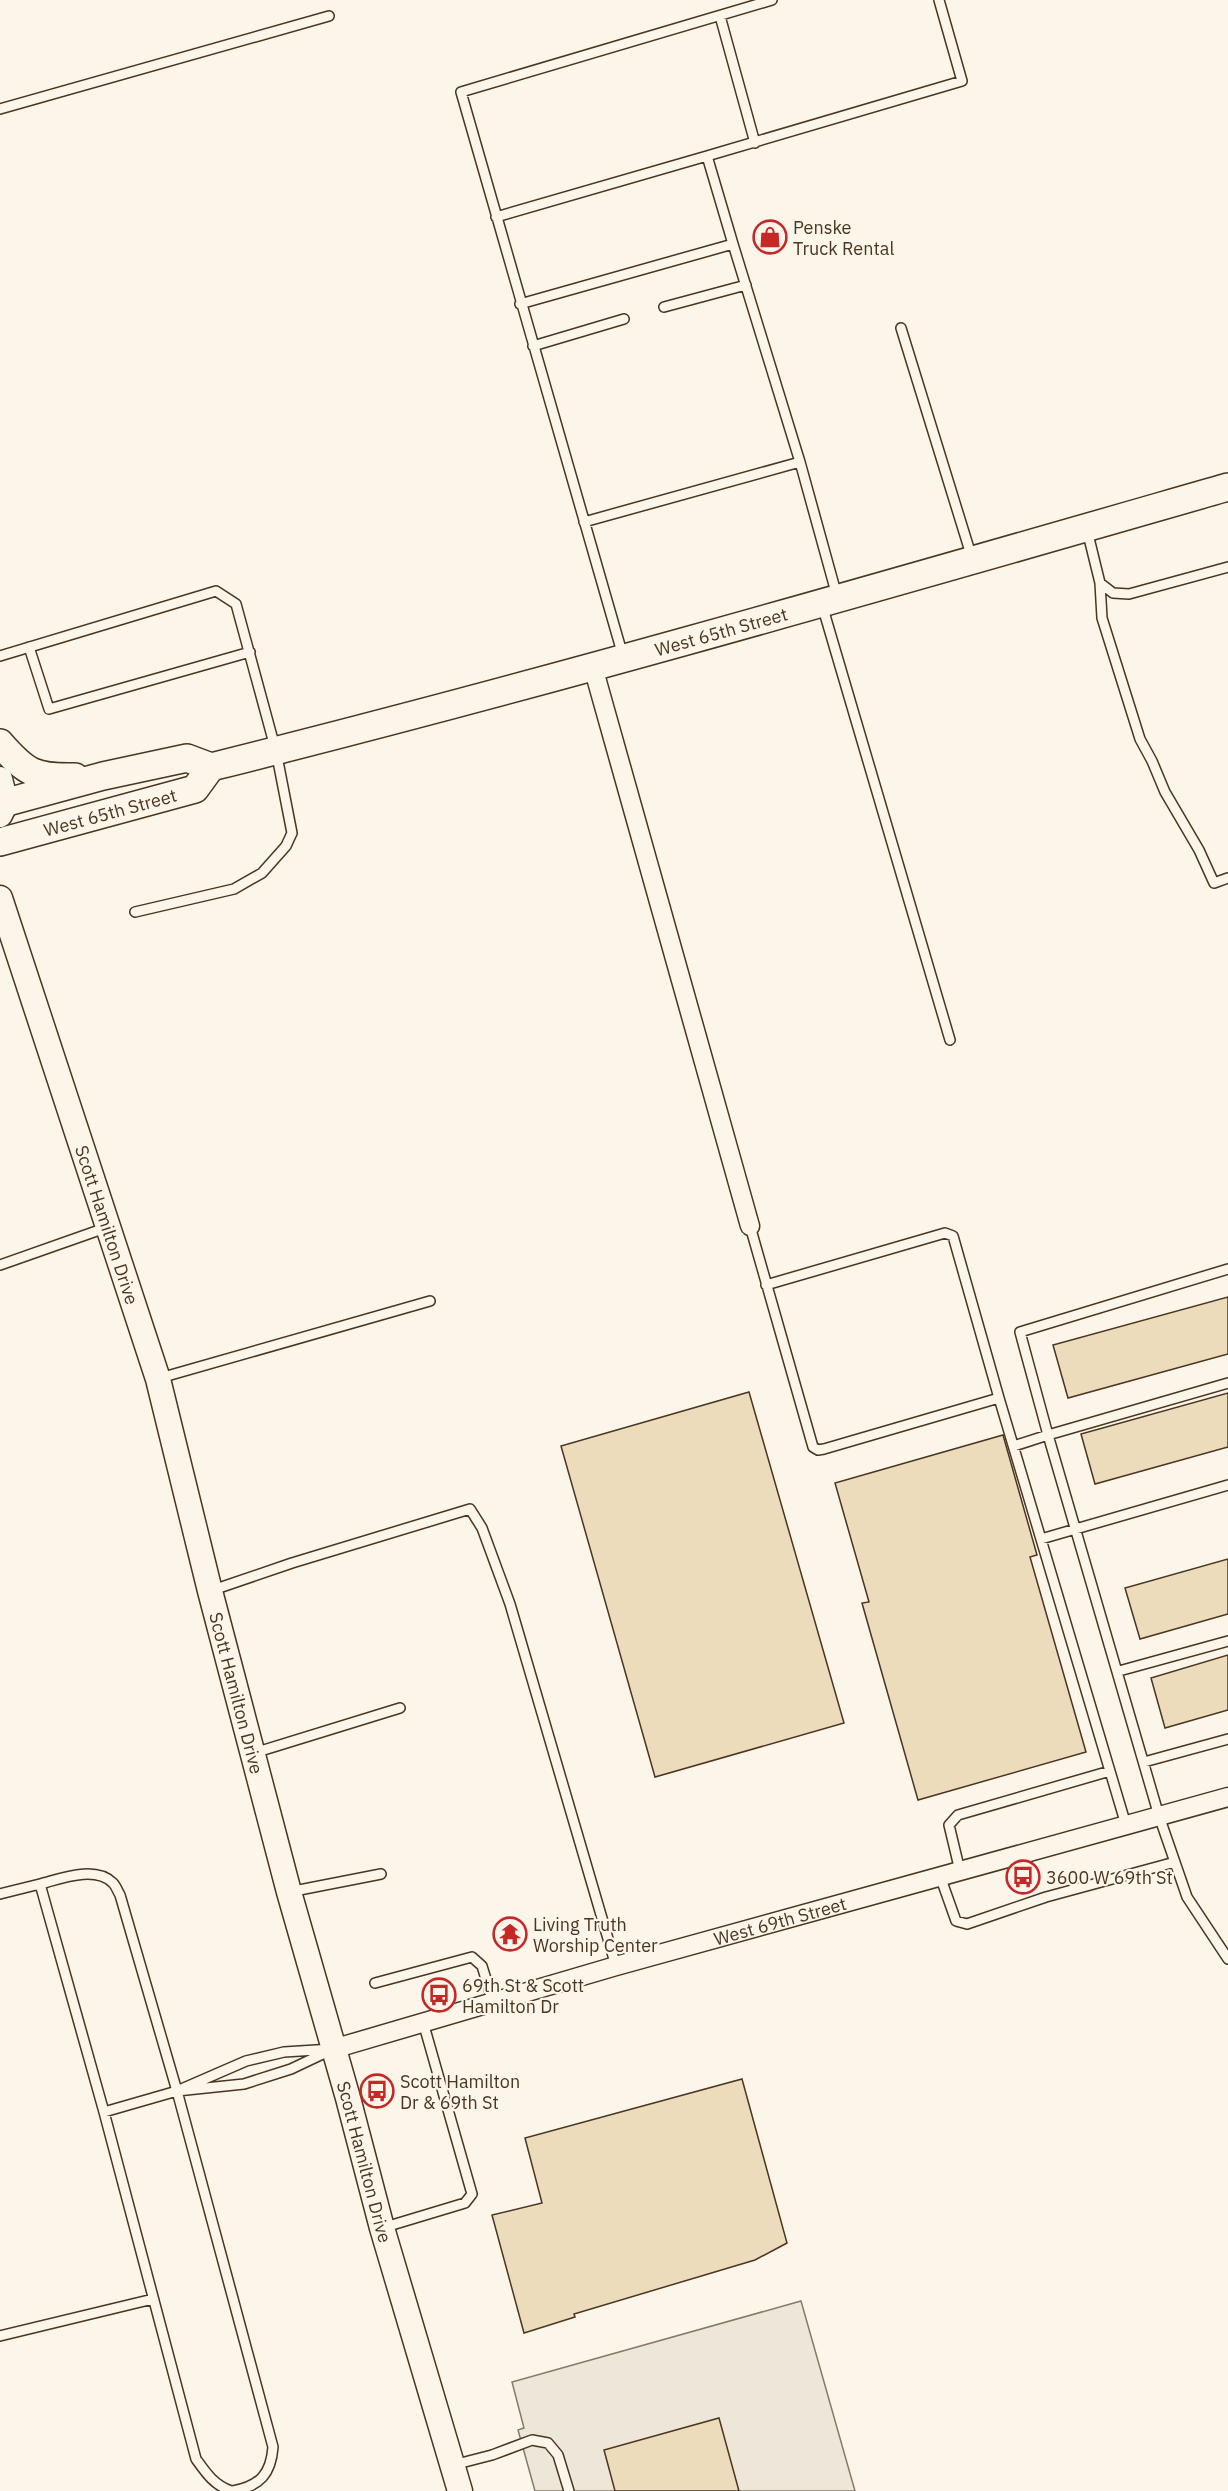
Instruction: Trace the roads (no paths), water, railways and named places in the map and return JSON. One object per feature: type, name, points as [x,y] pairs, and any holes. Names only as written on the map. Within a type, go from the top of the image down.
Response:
[{"type":"main road","name":"West 65th Street","points":[[2,800],[187,758],[211,767],[276,751],[594,667],[1228,487]]},
{"type":"main road","points":[[0,743],[31,773],[55,777],[103,776]]},
{"type":"main road","name":"West 65th Street","points":[[0,842],[195,789],[211,767]]},
{"type":"street","points":[[594,667],[750,1226]]},
{"type":"street","name":"Scott Hamilton Drive","points":[[0,897],[158,1379],[210,1592],[290,1892],[382,2228],[460,2491]]},
{"type":"street","name":"West 69th Street","points":[[333,2049],[616,1966],[1228,1797]]},
{"type":"lane","points":[[624,658],[460,92],[772,0]]},
{"type":"lane","points":[[496,217],[962,81],[939,0]]},
{"type":"lane","points":[[0,110],[329,16]]},
{"type":"lane","points":[[720,16],[755,143]]},
{"type":"lane","points":[[707,156],[800,462],[829,600],[951,1040]]},
{"type":"lane","points":[[520,304],[733,244]]},
{"type":"lane","points":[[664,307],[746,285]]},
{"type":"lane","points":[[533,346],[624,319]]},
{"type":"lane","points":[[901,328],[972,560]]},
{"type":"lane","points":[[584,522],[800,462]]},
{"type":"lane","points":[[1086,528],[1100,584],[1102,618],[1140,739],[1165,792],[1199,850],[1214,883],[1228,878]]},
{"type":"lane","points":[[1100,584],[1113,593],[1129,594],[1228,567]]},
{"type":"lane","points":[[0,656],[216,591],[237,604],[276,751],[292,833],[278,858],[262,873],[234,889],[135,912]]},
{"type":"lane","points":[[29,647],[49,709],[250,652]]},
{"type":"lane","points":[[750,1226],[813,1447],[818,1450],[999,1398]]},
{"type":"lane","points":[[0,1265],[108,1227]]},
{"type":"lane","points":[[766,1285],[950,1233],[1126,1825]]},
{"type":"lane","points":[[1228,1269],[1020,1332],[1159,1816],[1187,1897],[1228,1959]]},
{"type":"lane","points":[[158,1379],[430,1301]]},
{"type":"lane","points":[[1014,1446],[1228,1383]]},
{"type":"lane","points":[[1041,1539],[1228,1485]]},
{"type":"lane","points":[[210,1592],[292,1563],[470,1509],[482,1528],[510,1604],[616,1966]]},
{"type":"lane","points":[[1119,1671],[1228,1641]]},
{"type":"lane","points":[[254,1753],[400,1708]]},
{"type":"lane","points":[[1144,1762],[1228,1739]]},
{"type":"lane","points":[[960,1871],[949,1825],[958,1815],[1110,1771]]},
{"type":"lane","points":[[940,1876],[956,1921],[967,1924],[1046,1897],[1175,1862]]},
{"type":"lane","points":[[0,1894],[40,1884],[85,1874],[101,1876],[113,1883],[120,1895],[177,2091],[273,2447],[272,2462],[266,2474],[256,2484],[232,2491],[221,2488],[209,2478],[196,2459],[104,2112],[40,1884]]},
{"type":"lane","points":[[290,1892],[381,1874]]},
{"type":"lane","points":[[375,1983],[472,1957],[482,1966],[493,2002]]},
{"type":"lane","points":[[382,2228],[465,2203],[472,2194],[423,2022]]},
{"type":"lane","points":[[177,2091],[244,2084],[291,2069],[333,2049]]},
{"type":"lane","points":[[104,2112],[177,2091],[246,2061],[284,2052],[333,2049]]},
{"type":"lane","points":[[0,2336],[153,2299]]},
{"type":"lane","points":[[453,2465],[492,2455],[532,2440],[548,2443],[558,2455],[569,2491]]},
{"type":"place","name":"Penske Truck Rental","points":[[770,237]]},
{"type":"place","name":"3600 W 69th St","points":[[1023,1877]]},
{"type":"place","name":"Living Truth Worship Center","points":[[510,1934]]},
{"type":"place","name":"69th St & Scott Hamilton Dr","points":[[439,1995]]},
{"type":"place","name":"Scott Hamilton Dr & 69th St","points":[[377,2091]]}]
